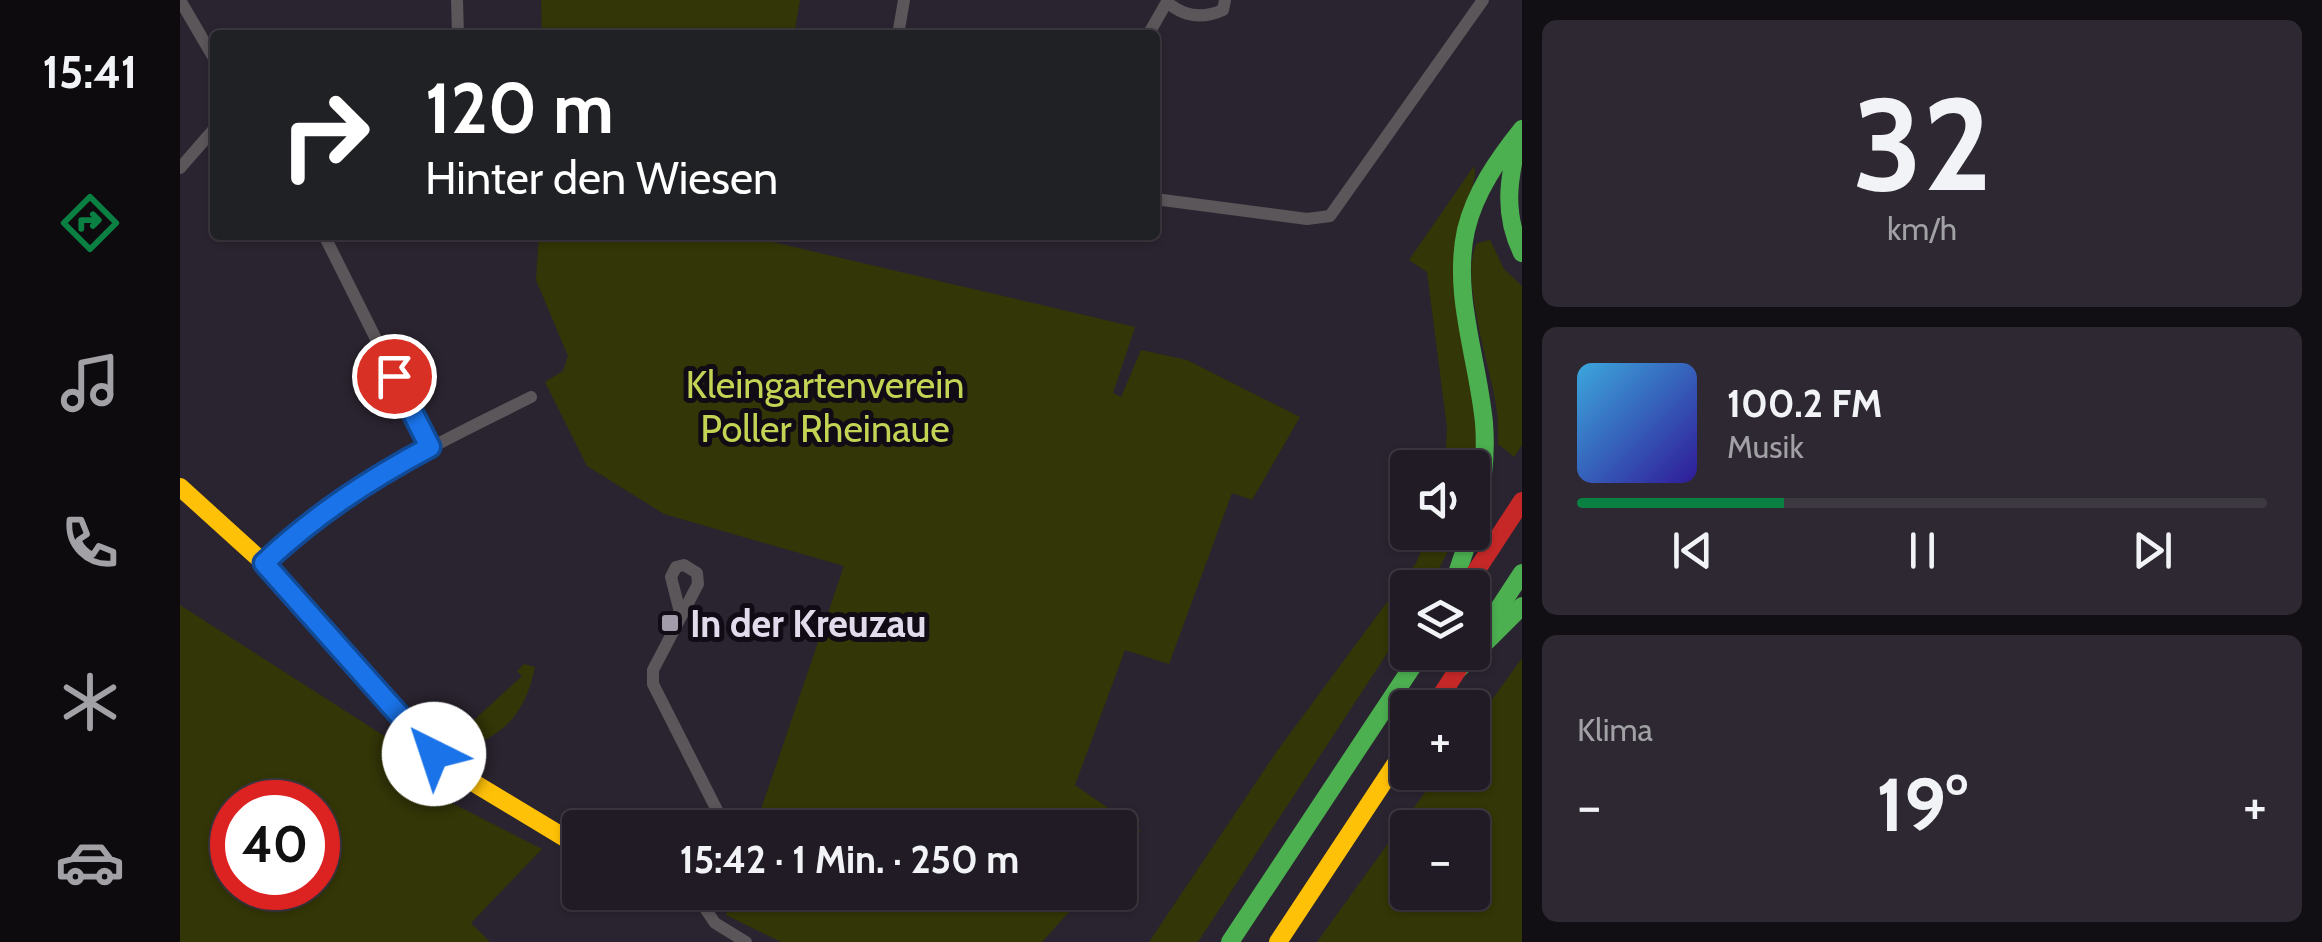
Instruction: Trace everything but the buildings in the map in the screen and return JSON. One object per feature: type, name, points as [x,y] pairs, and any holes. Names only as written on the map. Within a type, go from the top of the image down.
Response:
[{"type":"main road","points":[[1522,129],[1507,182],[1505,211],[1512,237],[1522,253]]},
{"type":"main road","points":[[1487,450],[1483,396],[1463,292],[1463,248],[1473,207],[1488,176],[1522,129]]},
{"type":"main road","points":[[180,487],[264,563],[440,760],[562,836]]},
{"type":"main road","points":[[1477,570],[1522,501]]},
{"type":"main road","points":[[1490,621],[1522,573]]},
{"type":"main road","points":[[1490,638],[1522,606]]},
{"type":"main road","points":[[1230,942],[1410,670]]},
{"type":"main road","points":[[1444,690],[1458,670]]},
{"type":"main road","points":[[1278,942],[1390,772]]},
{"type":"street","points":[[180,0],[210,49]]},
{"type":"street","points":[[457,0],[458,30]]},
{"type":"street","points":[[899,30],[904,0]]},
{"type":"street","points":[[1151,30],[1167,1],[1176,10],[1207,18],[1223,10],[1225,0]]},
{"type":"street","points":[[1160,200],[1307,219],[1330,216],[1483,0]]},
{"type":"street","points":[[180,168],[210,134]]},
{"type":"street","points":[[326,240],[430,447]]},
{"type":"street","points":[[264,563],[330,506],[374,477],[531,397]]},
{"type":"street","points":[[681,616],[653,670],[653,684],[717,810]]},
{"type":"street","points":[[707,910],[715,924],[746,942]]},
{"type":"green space","points":[[541,0],[800,0],[795,30],[542,30]]},
{"type":"green space","points":[[1474,166],[1463,217],[1463,249],[1477,411],[1475,450],[1446,450],[1447,428],[1427,272],[1409,260]]},
{"type":"green space","name":"Kleingartenverein Poller Rheinaue","points":[[539,240],[764,240],[1135,327],[1113,393],[1121,397],[1141,350],[1187,360],[1300,417],[1252,500],[1232,493],[1169,664],[1125,650],[1075,785],[1111,810],[761,810],[844,566],[664,514],[587,466],[545,382],[563,371],[568,356],[536,280]]},
{"type":"green space","points":[[1490,240],[1504,269],[1522,286],[1522,445],[1514,457],[1498,444],[1494,395],[1474,301],[1472,258],[1477,243]]},
{"type":"green space","points":[[1422,550],[1448,550],[1438,570],[1411,570]]},
{"type":"green space","points":[[1390,598],[1390,649],[1198,942],[1149,942],[1277,751]]},
{"type":"green space","points":[[180,605],[400,746],[444,784],[444,799],[542,849],[471,923],[490,942],[180,942]]},
{"type":"green space","points":[[1522,658],[1522,942],[1317,942],[1390,841],[1390,910],[1490,910],[1490,810],[1412,810],[1427,790],[1490,790],[1490,702]]},
{"type":"green space","points":[[524,664],[535,667],[518,712],[498,732],[454,750],[473,727],[474,720],[522,676],[517,671]]},
{"type":"green space","points":[[728,910],[1071,910],[1042,942],[781,942],[726,915]]},
{"type":"traffic: fast","points":[[1484,450],[1481,399],[1464,302],[1463,254],[1466,230],[1481,189],[1522,129]]},
{"type":"traffic: fast","points":[[1519,138],[1509,196],[1512,224],[1522,253]]},
{"type":"traffic: fast","points":[[1458,570],[1465,550]]},
{"type":"traffic: fast","points":[[1490,622],[1522,573]]},
{"type":"traffic: fast","points":[[1490,638],[1522,606]]},
{"type":"traffic: fast","points":[[1230,942],[1410,670]]},
{"type":"traffic: slow","points":[[180,487],[277,575],[434,754],[464,777],[562,836]]},
{"type":"traffic: slow","points":[[1278,942],[1390,772]]},
{"type":"traffic: jam","points":[[1477,570],[1522,501]]},
{"type":"traffic: jam","points":[[1445,690],[1458,670]]},
{"type":"place","name":"In der Kreuzau","points":[[670,623]]},
{"type":"route","points":[[394,376],[430,447],[330,506],[264,563],[434,754]]}]
